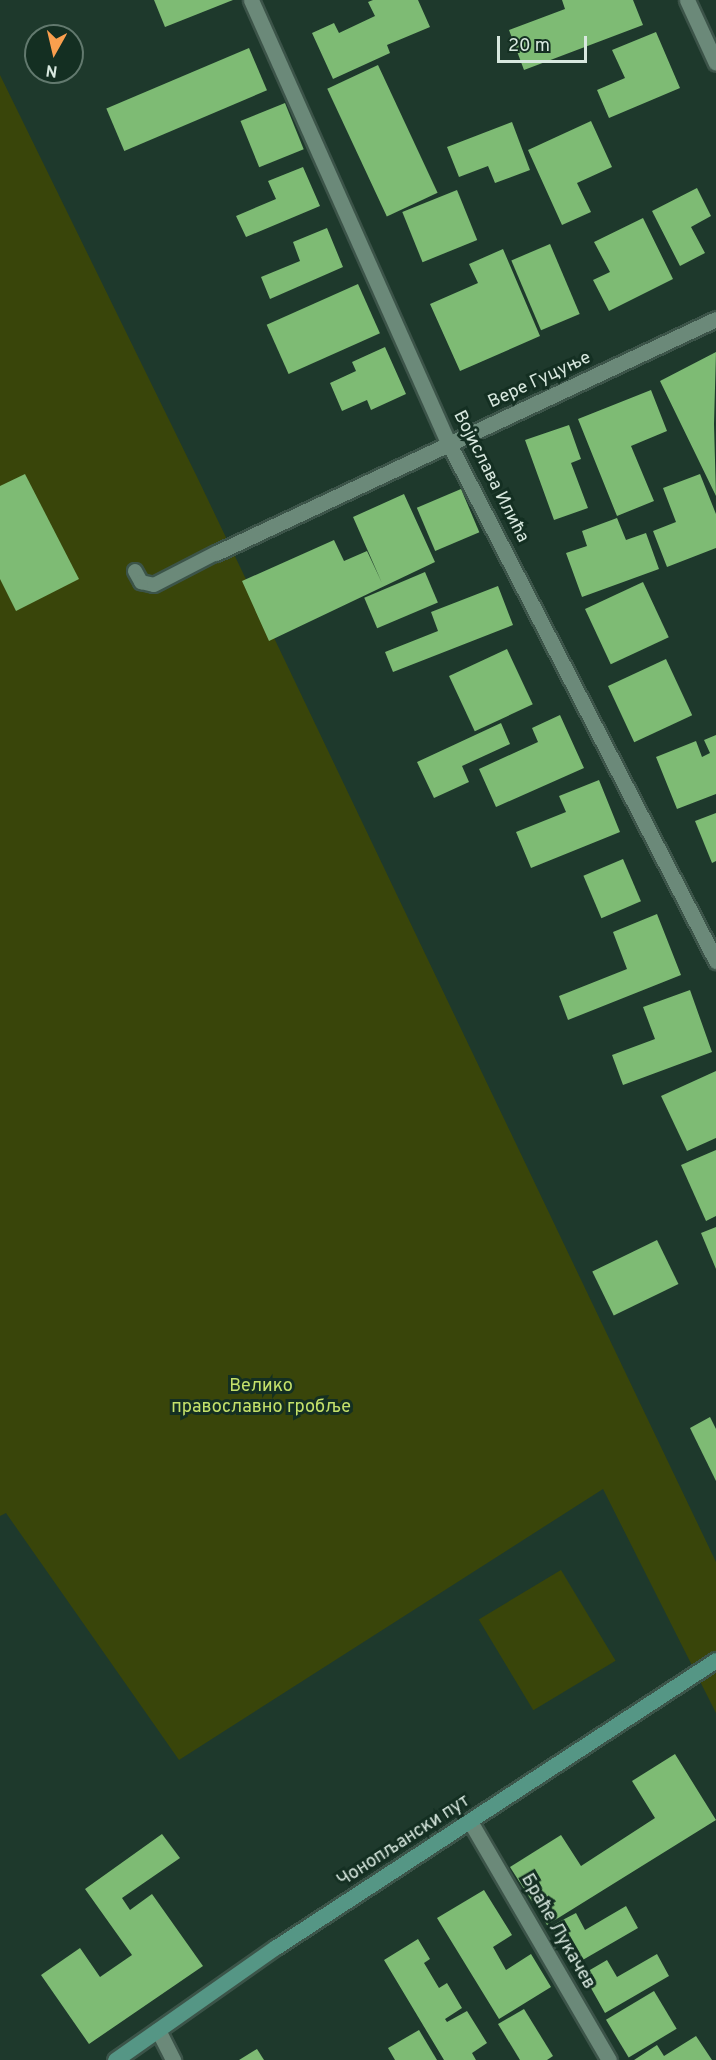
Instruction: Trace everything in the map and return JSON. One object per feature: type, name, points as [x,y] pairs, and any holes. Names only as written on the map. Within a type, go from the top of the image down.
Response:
[{"type":"street","name":"Војислава Илића","points":[[251,0],[450,446],[716,962]]},
{"type":"street","points":[[687,0],[716,63]]},
{"type":"street","name":"Вере Гуцуње","points":[[216,553],[450,446],[716,319]]},
{"type":"street","name":"Чонопљански пут","points":[[115,2060],[276,1947],[471,1823],[716,1660]]},
{"type":"street","name":"Браће Лукачев","points":[[471,1823],[609,2060]]},
{"type":"street","points":[[158,2030],[173,2060]]},
{"type":"lane","points":[[135,571],[141,582],[154,585],[216,553]]},
{"type":"green space","name":"Велико православно гробље","points":[[0,75],[199,481],[716,1562],[716,1713],[603,1489],[179,1760],[6,1513],[0,1516]]},
{"type":"green space","points":[[561,1570],[616,1661],[533,1710],[479,1619]]},
{"type":"building","points":[[154,0],[233,0],[165,27]]},
{"type":"building","points":[[418,0],[430,27],[387,45],[390,53],[333,79],[312,33],[334,23],[339,33],[375,16],[368,2]]},
{"type":"building","points":[[562,0],[633,0],[643,25],[524,70],[509,30],[565,9]]},
{"type":"building","points":[[656,32],[680,88],[609,118],[597,90],[625,78],[612,50]]},
{"type":"building","points":[[249,48],[267,90],[124,151],[106,109]]},
{"type":"building","points":[[378,65],[438,193],[387,216],[327,89]]},
{"type":"building","points":[[285,103],[304,149],[259,167],[240,121]]},
{"type":"building","points":[[591,121],[612,167],[577,183],[591,212],[562,225],[528,150]]},
{"type":"building","points":[[512,122],[530,170],[495,183],[488,166],[459,177],[447,147]]},
{"type":"building","points":[[303,167],[320,206],[246,237],[236,216],[276,199],[268,181]]},
{"type":"building","points":[[697,188],[711,216],[691,227],[705,253],[680,266],[652,211]]},
{"type":"building","points":[[457,190],[477,240],[423,262],[402,212]]},
{"type":"building","points":[[643,218],[673,279],[609,311],[593,280],[610,272],[594,242]]},
{"type":"building","points":[[327,228],[343,267],[270,299],[261,277],[300,261],[293,242]]},
{"type":"building","points":[[550,244],[580,314],[541,330],[511,260]]},
{"type":"building","points":[[503,249],[540,336],[460,371],[430,304],[478,283],[469,264]]},
{"type":"building","points":[[358,284],[380,333],[289,374],[267,325]]},
{"type":"building","points":[[385,347],[406,394],[371,410],[367,400],[342,411],[330,383],[356,371],[352,362]]},
{"type":"building","points":[[716,352],[714,424],[716,496],[660,381]]},
{"type":"building","points":[[651,390],[667,431],[631,446],[654,501],[617,516],[578,419]]},
{"type":"building","points":[[569,425],[581,459],[571,463],[588,508],[554,520],[525,440]]},
{"type":"building","points":[[25,474],[79,579],[16,611],[0,579],[0,486]]},
{"type":"building","points":[[700,474],[716,514],[716,548],[667,567],[653,531],[676,522],[663,488]]},
{"type":"building","points":[[461,489],[479,532],[435,551],[417,508]]},
{"type":"building","points":[[404,494],[435,562],[269,641],[242,581],[334,540],[344,561],[367,551],[382,583],[353,517]]},
{"type":"building","points":[[617,518],[626,540],[646,533],[659,569],[582,597],[566,553],[587,546],[582,531]]},
{"type":"building","points":[[425,572],[438,602],[377,628],[364,598]]},
{"type":"building","points":[[643,582],[669,637],[611,664],[585,609]]},
{"type":"building","points":[[498,586],[513,625],[393,672],[385,652],[438,631],[431,612]]},
{"type":"building","points":[[507,649],[533,704],[475,731],[449,676]]},
{"type":"building","points":[[666,659],[692,715],[634,742],[608,686]]},
{"type":"building","points":[[560,715],[584,768],[496,807],[479,769],[538,742],[532,728]]},
{"type":"building","points":[[501,723],[510,744],[462,766],[469,782],[434,798],[417,762]]},
{"type":"building","points":[[716,735],[716,794],[677,809],[656,757],[696,741],[702,757],[710,753],[704,740]]},
{"type":"building","points":[[599,780],[620,832],[531,868],[516,832],[566,812],[559,796]]},
{"type":"building","points":[[716,813],[716,861],[712,863],[695,821]]},
{"type":"building","points":[[623,859],[641,901],[601,918],[583,876]]},
{"type":"building","points":[[657,914],[681,975],[568,1020],[559,996],[627,969],[613,932]]},
{"type":"building","points":[[690,990],[712,1052],[623,1085],[612,1055],[655,1039],[643,1007]]},
{"type":"building","points":[[716,1071],[716,1138],[687,1151],[661,1096]]},
{"type":"building","points":[[716,1150],[716,1216],[706,1221],[681,1165]]},
{"type":"building","points":[[716,1227],[716,1269],[701,1233]]},
{"type":"building","points":[[657,1240],[678,1284],[614,1316],[592,1272]]},
{"type":"building","points":[[710,1417],[716,1429],[716,1481],[690,1428]]},
{"type":"building","points":[[675,1754],[716,1820],[547,1925],[510,1867],[561,1835],[581,1866],[655,1818],[632,1781]]},
{"type":"building","points":[[162,1834],[180,1858],[122,1898],[130,1910],[152,1894],[203,1966],[89,2044],[41,1975],[80,1948],[100,1977],[132,1955],[85,1889]]},
{"type":"building","points":[[484,1890],[512,1935],[493,1947],[506,1970],[531,1954],[551,1987],[499,2019],[437,1918]]},
{"type":"building","points":[[626,1906],[638,1928],[574,1965],[551,1926],[576,1913],[585,1930]]},
{"type":"building","points":[[418,1939],[430,1959],[424,1963],[439,1988],[447,1983],[462,2008],[445,2019],[447,2022],[467,2011],[487,2043],[472,2053],[476,2060],[444,2060],[384,1960]]},
{"type":"building","points":[[657,1954],[669,1976],[605,2013],[583,1974],[607,1960],[617,1977]]},
{"type":"building","points":[[654,1991],[677,2029],[629,2058],[606,2020]]},
{"type":"building","points":[[524,2009],[553,2056],[547,2060],[520,2060],[498,2024]]},
{"type":"building","points":[[419,2030],[437,2060],[395,2060],[388,2048]]},
{"type":"building","points":[[696,2036],[712,2060],[634,2060],[657,2045],[664,2056]]},
{"type":"building","points":[[257,2049],[264,2060],[239,2060]]}]
